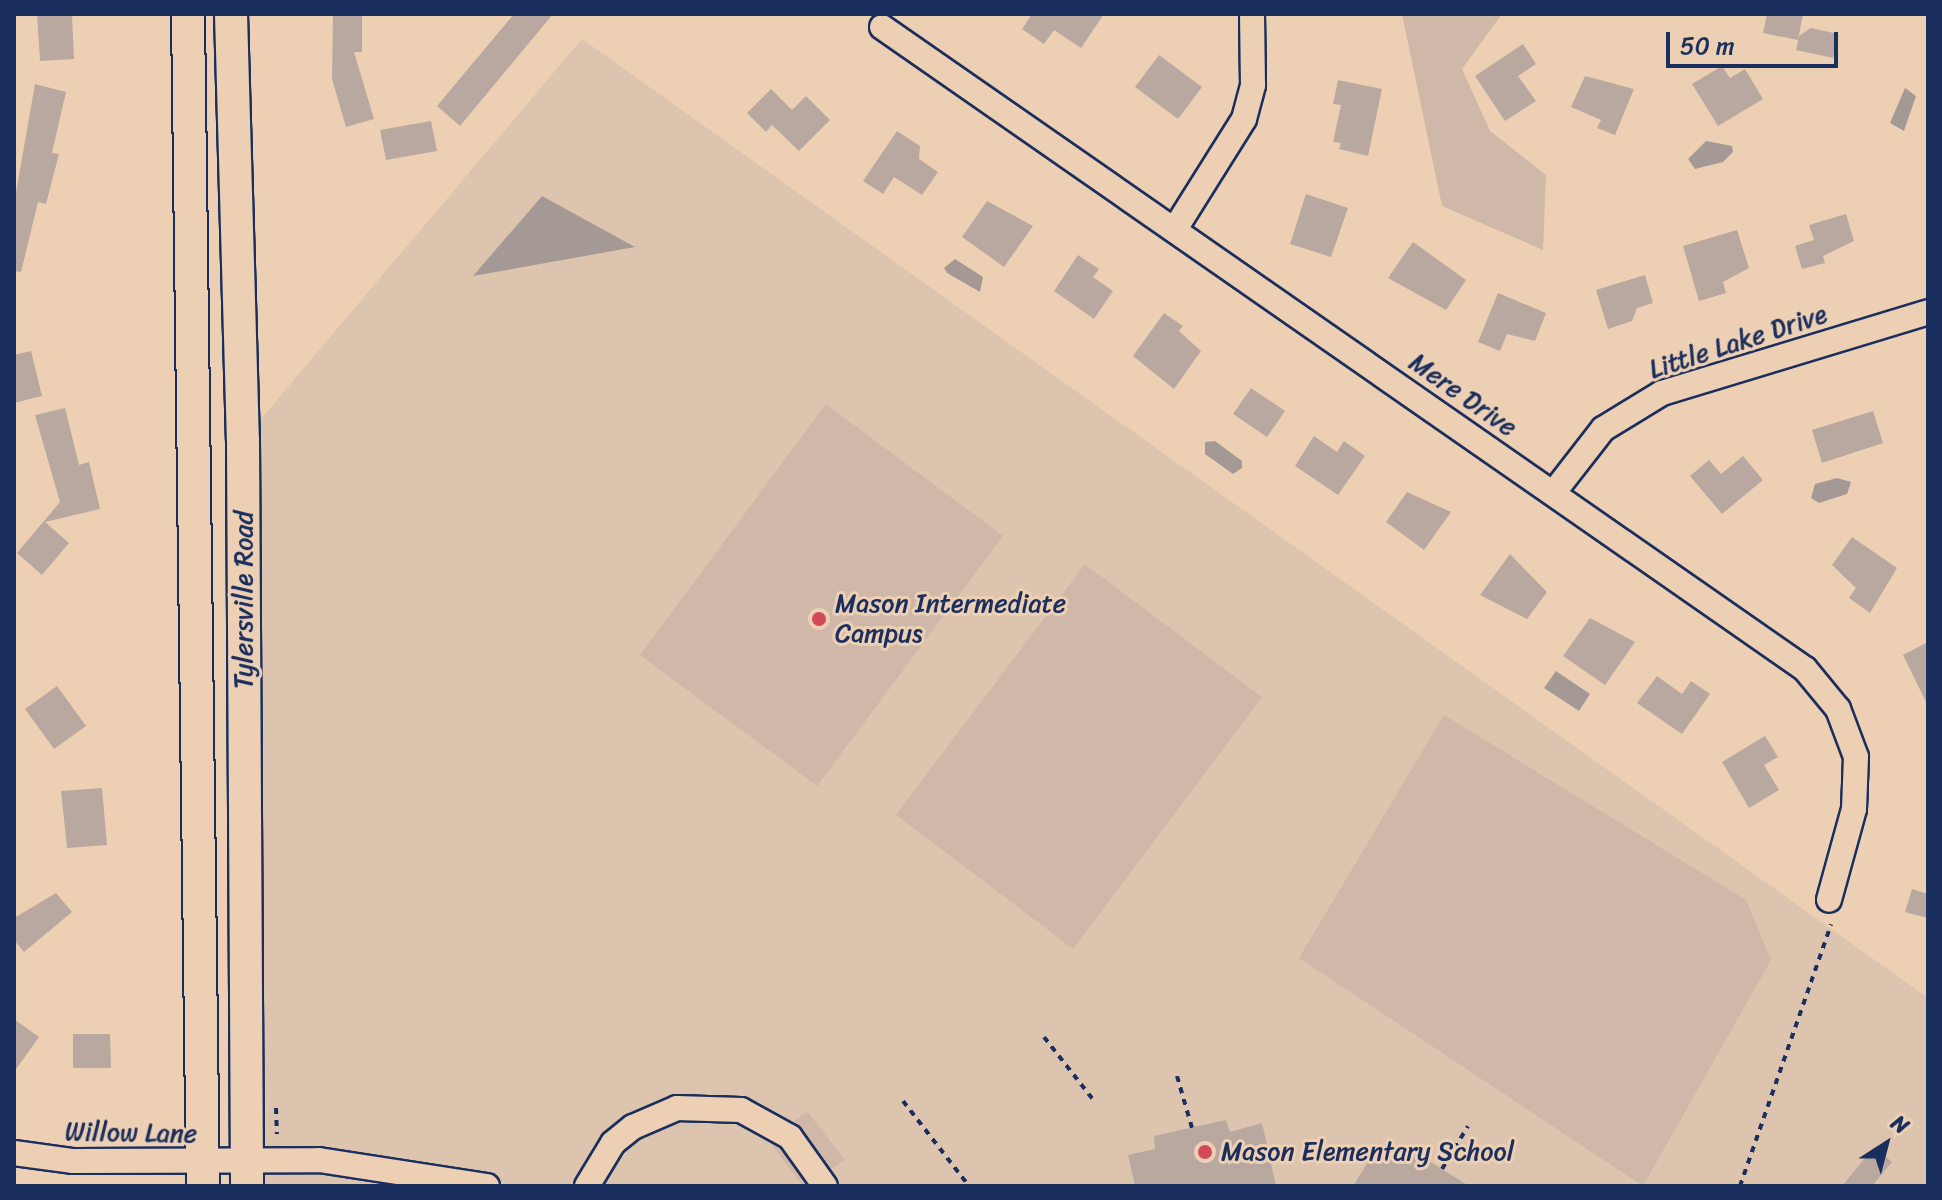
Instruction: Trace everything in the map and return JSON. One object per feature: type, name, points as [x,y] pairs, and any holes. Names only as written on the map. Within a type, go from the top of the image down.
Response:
[{"type":"main road","name":"Tylersville Road","points":[[188,14],[203,1174]]},
{"type":"main road","name":"Tylersville Road","points":[[231,14],[243,440],[247,1174]]},
{"type":"street","points":[[1175,229],[1244,119],[1253,85],[1252,14]]},
{"type":"street","name":"Mere Drive","points":[[882,27],[1765,637],[1829,694],[1846,724],[1857,774],[1829,900]]},
{"type":"street","name":"Little Lake Drive","points":[[1554,492],[1603,429],[1651,398],[1928,312]]},
{"type":"street","points":[[587,1186],[613,1143],[633,1127],[677,1108],[741,1110],[790,1137],[825,1186]]},
{"type":"street","name":"Willow Lane","points":[[14,1153],[203,1174],[372,1165],[487,1186]]},
{"type":"path","points":[[1740,1186],[1835,910],[1829,900]]},
{"type":"path","points":[[1044,1037],[1095,1102]]},
{"type":"path","points":[[1177,1076],[1192,1128]]},
{"type":"path","points":[[903,1101],[969,1186]]},
{"type":"path","points":[[1442,1169],[1468,1126]]},
{"type":"shaded area","points":[[1402,14],[1502,14],[1462,69],[1490,131],[1546,175],[1543,250],[1442,206]]},
{"type":"shaded area","name":"Mason Intermediate Campus","points":[[582,39],[1928,998],[1928,1186],[247,1186],[243,440]]},
{"type":"shaded area","points":[[1905,88],[1916,96],[1904,131],[1890,123]]},
{"type":"shaded area","points":[[1706,141],[1732,146],[1733,152],[1723,162],[1695,169],[1688,159]]},
{"type":"shaded area","points":[[542,196],[635,247],[473,276]]},
{"type":"shaded area","points":[[955,259],[983,277],[980,292],[947,273],[944,268]]},
{"type":"shaded area","points":[[826,404],[1003,536],[817,786],[640,655]]},
{"type":"shaded area","points":[[1215,441],[1242,461],[1242,468],[1233,474],[1205,454],[1205,442]]},
{"type":"shaded area","points":[[1837,478],[1851,482],[1847,494],[1819,503],[1811,498],[1815,484]]},
{"type":"shaded area","points":[[1085,564],[1262,697],[1073,949],[896,815]]},
{"type":"shaded area","points":[[1556,671],[1590,694],[1579,711],[1544,688]]},
{"type":"shaded area","points":[[1444,715],[1746,900],[1771,960],[1643,1186],[1299,958]]},
{"type":"shaded area","points":[[807,1111],[845,1160],[803,1186],[768,1140]]},
{"type":"building","points":[[37,14],[72,14],[74,59],[40,61]]},
{"type":"building","points":[[333,14],[362,14],[362,52],[354,52],[374,119],[346,127],[332,79]]},
{"type":"building","points":[[514,14],[553,14],[460,126],[437,106]]},
{"type":"building","points":[[1032,14],[1104,14],[1081,48],[1054,30],[1044,44],[1022,29]]},
{"type":"building","points":[[1767,14],[1803,14],[1798,40],[1763,33]]},
{"type":"building","points":[[1811,28],[1838,34],[1833,58],[1796,50],[1799,36]]},
{"type":"building","points":[[1523,44],[1536,64],[1518,76],[1536,101],[1505,121],[1475,76]]},
{"type":"building","points":[[1159,55],[1202,87],[1178,119],[1135,87]]},
{"type":"building","points":[[1722,66],[1730,78],[1745,69],[1763,99],[1718,126],[1692,84]]},
{"type":"building","points":[[1585,76],[1634,89],[1615,135],[1597,128],[1601,120],[1571,107]]},
{"type":"building","points":[[1338,80],[1382,89],[1368,156],[1339,149],[1341,143],[1333,142],[1341,105],[1333,104]]},
{"type":"building","points":[[35,84],[66,92],[52,153],[59,154],[46,204],[38,202],[21,272],[14,271],[14,204]]},
{"type":"building","points":[[771,89],[792,110],[806,96],[830,120],[799,151],[772,125],[766,132],[747,113]]},
{"type":"building","points":[[431,121],[437,151],[386,160],[380,130]]},
{"type":"building","points":[[897,131],[920,146],[919,159],[938,172],[922,195],[894,177],[883,194],[863,181]]},
{"type":"building","points":[[1306,194],[1348,208],[1331,257],[1290,244]]},
{"type":"building","points":[[987,201],[1033,226],[1004,267],[962,237]]},
{"type":"building","points":[[1846,214],[1854,241],[1823,256],[1825,263],[1802,269],[1795,246],[1814,240],[1809,225]]},
{"type":"building","points":[[1737,230],[1749,268],[1723,282],[1726,293],[1699,301],[1683,246]]},
{"type":"building","points":[[1413,242],[1466,280],[1446,310],[1388,278]]},
{"type":"building","points":[[1078,255],[1099,269],[1093,277],[1113,291],[1094,319],[1054,291]]},
{"type":"building","points":[[1645,275],[1653,303],[1637,308],[1632,321],[1608,329],[1596,290]]},
{"type":"building","points":[[1498,293],[1546,313],[1535,341],[1507,334],[1500,351],[1478,342]]},
{"type":"building","points":[[1164,313],[1183,326],[1179,331],[1201,351],[1174,389],[1133,356]]},
{"type":"building","points":[[31,351],[42,396],[14,403],[14,355]]},
{"type":"building","points":[[1251,388],[1285,411],[1267,437],[1233,414]]},
{"type":"building","points":[[65,408],[79,465],[89,462],[100,509],[45,522],[69,543],[42,575],[17,553],[60,502],[35,415]]},
{"type":"building","points":[[1873,411],[1883,443],[1822,463],[1812,430]]},
{"type":"building","points":[[1314,436],[1337,452],[1344,441],[1365,456],[1338,495],[1295,466]]},
{"type":"building","points":[[1743,456],[1763,480],[1722,514],[1690,476],[1709,460],[1721,474]]},
{"type":"building","points":[[1407,492],[1451,512],[1424,550],[1386,522]]},
{"type":"building","points":[[1852,537],[1897,568],[1870,613],[1849,598],[1856,588],[1832,565]]},
{"type":"building","points":[[1510,554],[1547,592],[1527,619],[1480,595]]},
{"type":"building","points":[[1590,618],[1635,642],[1605,685],[1563,656]]},
{"type":"building","points":[[1928,642],[1928,706],[1903,655]]},
{"type":"building","points":[[1657,676],[1682,694],[1691,681],[1710,694],[1682,734],[1637,703]]},
{"type":"building","points":[[57,686],[86,726],[54,749],[25,709]]},
{"type":"building","points":[[1765,736],[1778,757],[1764,765],[1779,790],[1749,808],[1722,762]]},
{"type":"building","points":[[102,788],[107,845],[67,848],[61,791]]},
{"type":"building","points":[[1912,889],[1928,894],[1928,918],[1905,912]]},
{"type":"building","points":[[56,893],[72,912],[24,952],[14,940],[14,918]]},
{"type":"building","points":[[14,1019],[39,1037],[14,1072]]},
{"type":"building","points":[[73,1034],[110,1034],[111,1068],[73,1068]]},
{"type":"building","name":"Mason Elementary School","points":[[1226,1120],[1230,1132],[1262,1123],[1276,1186],[1135,1186],[1128,1155],[1155,1149],[1154,1136]]},
{"type":"building","name":"Mason Elementary School","points":[[1380,1143],[1400,1158],[1408,1148],[1469,1186],[1353,1186]]},
{"type":"building","points":[[1874,1147],[1892,1162],[1872,1186],[1842,1186]]},
{"type":"place","name":"Mason Intermediate Campus","points":[[819,619]]},
{"type":"place","name":"Mason Elementary School","points":[[1205,1152]]}]
